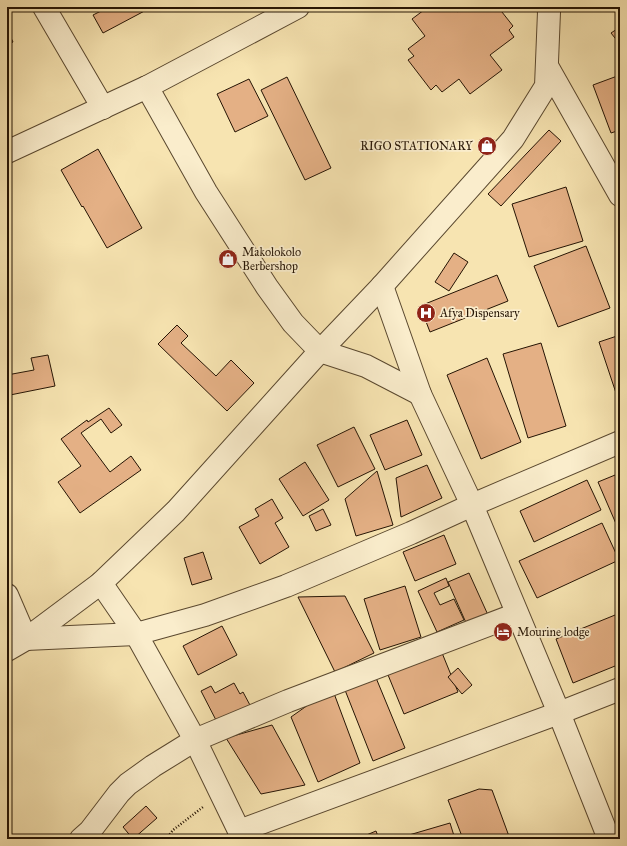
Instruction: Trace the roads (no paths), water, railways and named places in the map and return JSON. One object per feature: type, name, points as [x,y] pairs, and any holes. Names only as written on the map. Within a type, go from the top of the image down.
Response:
[{"type":"street","points":[[44,7],[103,108]]},
{"type":"street","points":[[7,152],[147,87],[298,7]]},
{"type":"street","points":[[7,650],[26,639],[101,583],[176,511],[382,286],[513,139],[546,86],[548,7]]},
{"type":"street","points":[[547,66],[620,195]]},
{"type":"street","points":[[147,87],[206,192],[267,287],[293,323],[320,352],[366,366],[420,394]]},
{"type":"street","points":[[382,286],[420,394],[472,505],[516,614],[559,713],[609,839]]},
{"type":"street","points":[[26,639],[136,634],[205,615],[286,586],[620,442]]},
{"type":"street","points":[[101,583],[136,634],[195,740],[241,835],[620,689]]},
{"type":"street","points":[[7,595],[26,639]]},
{"type":"street","points":[[81,839],[90,831],[119,793],[128,784],[153,766],[195,740],[288,701],[516,614]]},
{"type":"place","name":"RIGO STATIONARY","points":[[487,146]]},
{"type":"place","name":"Makolokolo Berbershop","points":[[228,259]]},
{"type":"place","name":"Afya Dispensary","points":[[426,313]]},
{"type":"place","name":"Mourine lodge","points":[[503,632]]}]
